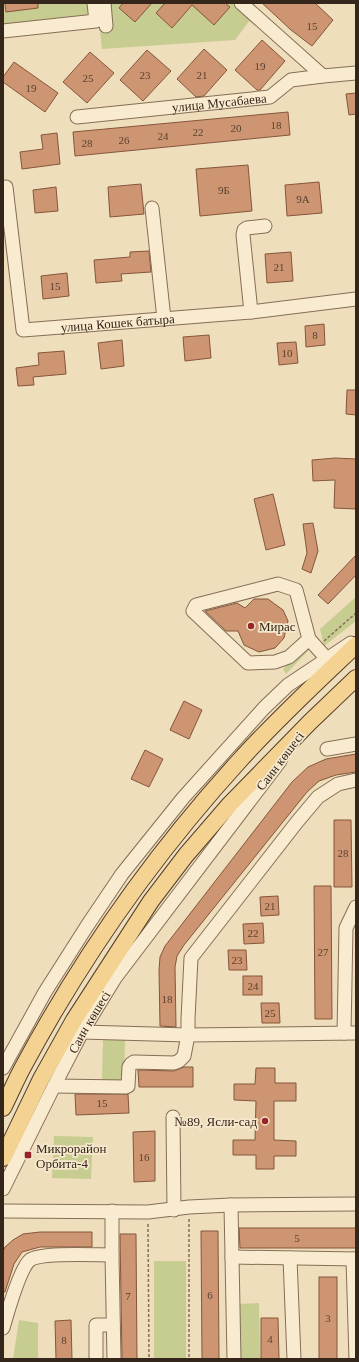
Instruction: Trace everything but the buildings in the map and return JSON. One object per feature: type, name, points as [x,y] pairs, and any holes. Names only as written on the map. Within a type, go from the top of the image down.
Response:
[{"type":"main road","name":"Саин көшесі","points":[[3,1108],[39,1038],[84,964],[115,917],[172,840],[240,760],[279,719],[356,644]]},
{"type":"main road","points":[[310,722],[356,678]]},
{"type":"main road","name":"Саин көшесі","points":[[3,1158],[41,1079],[74,1020],[151,901],[186,855],[230,804],[310,722]]},
{"type":"street","points":[[3,31],[96,21],[94,3]]},
{"type":"street","points":[[104,3],[106,26]]},
{"type":"street","points":[[241,3],[322,76]]},
{"type":"street","name":"улица Мусабаева","points":[[77,116],[270,97],[291,80],[356,73]]},
{"type":"street","name":"улица Кошек батыра","points":[[6,187],[23,330],[251,312],[356,300]]},
{"type":"street","points":[[152,208],[164,319]]},
{"type":"street","points":[[251,312],[243,235],[244,230],[247,228],[265,226]]},
{"type":"street","points":[[309,639],[289,657],[275,662],[248,663],[193,611],[196,605],[278,584],[296,590],[309,639],[327,659]]},
{"type":"street","points":[[3,1068],[45,992],[87,926],[122,874],[184,798],[264,708],[288,685],[356,640]]},
{"type":"street","name":"Саин көшесі","points":[[3,1189],[82,1032],[115,978],[310,722]]},
{"type":"street","points":[[327,749],[356,744]]},
{"type":"street","points":[[54,1086],[126,1087],[128,1086],[129,1067],[134,1062],[174,1062],[179,1061],[184,1056],[188,1035],[191,958],[318,797],[338,784],[356,780]]},
{"type":"street","points":[[82,1032],[188,1035],[350,1033],[346,928],[356,907]]},
{"type":"street","points":[[173,1117],[174,1210]]},
{"type":"street","points":[[3,1211],[148,1212],[189,1207],[231,1205],[356,1204]]},
{"type":"street","points":[[231,1205],[234,1359]]},
{"type":"street","points":[[112,1211],[114,1359]]},
{"type":"street","points":[[3,1328],[23,1269],[30,1260],[42,1256],[112,1255]]},
{"type":"street","points":[[232,1257],[355,1259],[356,1359]]},
{"type":"street","points":[[290,1258],[294,1359]]},
{"type":"street","points":[[96,1359],[96,1325],[114,1325]]},
{"type":"path","points":[[189,1207],[189,1359]]},
{"type":"path","points":[[148,1212],[149,1359]]},
{"type":"green space","points":[[3,3],[90,3],[91,14],[88,19],[3,29]]},
{"type":"green space","points":[[97,3],[232,3],[250,20],[235,40],[102,49]]},
{"type":"green space","points":[[356,597],[356,621],[324,646],[320,629]]},
{"type":"green space","points":[[305,647],[309,650],[286,674],[283,669]]},
{"type":"green space","points":[[103,1039],[125,1039],[124,1081],[102,1081]]},
{"type":"green space","points":[[54,1136],[93,1137],[91,1179],[52,1178]]},
{"type":"green space","points":[[154,1261],[186,1261],[186,1359],[154,1359]]},
{"type":"green space","points":[[259,1303],[260,1359],[238,1359],[236,1304]]},
{"type":"green space","points":[[19,1320],[38,1323],[38,1359],[13,1359]]},
{"type":"place","name":"Мирас","points":[[251,626]]},
{"type":"place","name":"№89, Ясли-сад","points":[[265,1121]]},
{"type":"place","name":"Микрорайон Орбита-4","points":[[28,1155]]}]
